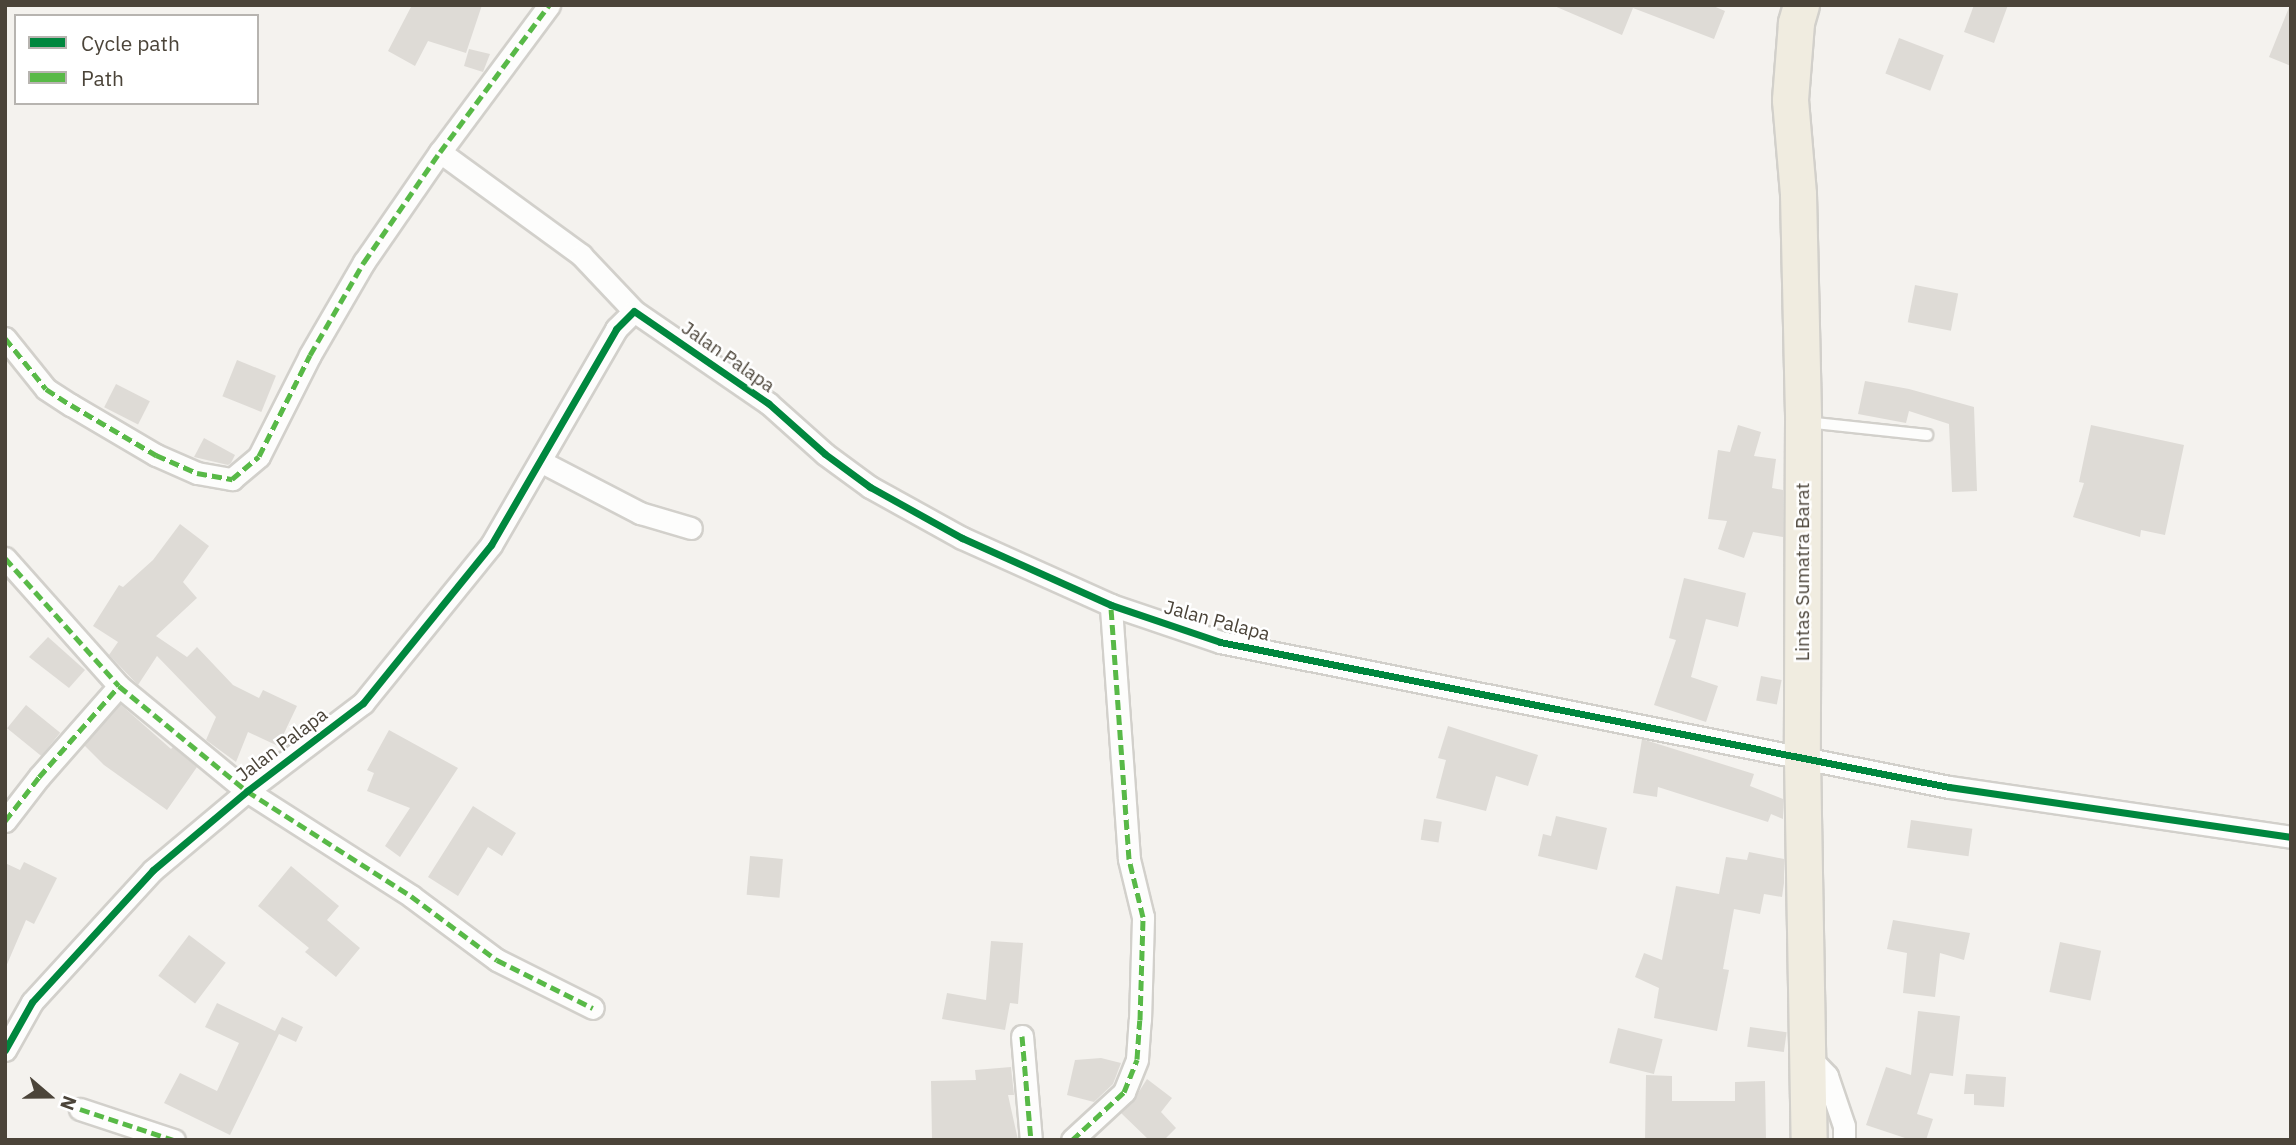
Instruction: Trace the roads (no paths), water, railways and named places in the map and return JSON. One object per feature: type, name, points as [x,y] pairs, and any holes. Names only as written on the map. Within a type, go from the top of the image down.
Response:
[{"type":"highway","name":"Lintas Sumatra Barat","points":[[1801,5],[1796,23],[1790,100],[1798,194],[1803,422],[1802,758],[1809,1140]]},
{"type":"street","points":[[5,338],[46,389],[71,405],[156,455],[197,473],[232,479],[259,456],[310,355],[364,262],[440,152],[549,5]]},
{"type":"street","points":[[440,152],[581,255],[634,311]]},
{"type":"street","name":"Jalan Palapa","points":[[5,1050],[32,1002],[153,870],[247,791],[363,703],[491,545],[616,329],[634,311],[768,403],[825,454],[870,487],[962,538],[1111,605],[1220,642],[1949,787],[2291,837]]},
{"type":"street","points":[[540,461],[640,513],[691,528]]},
{"type":"street","points":[[5,558],[119,686],[247,791],[411,896],[497,960],[593,1008]]},
{"type":"street","points":[[1072,1140],[1124,1092],[1137,1059],[1141,1009],[1143,917],[1126,836],[1111,605]]},
{"type":"street","points":[[5,821],[39,776],[119,686]]},
{"type":"street","points":[[1022,1035],[1031,1140]]},
{"type":"street","points":[[1807,1055],[1827,1076],[1844,1126],[1844,1140]]},
{"type":"street","points":[[80,1109],[174,1140]]},
{"type":"lane","points":[[1803,422],[1927,435]]}]
